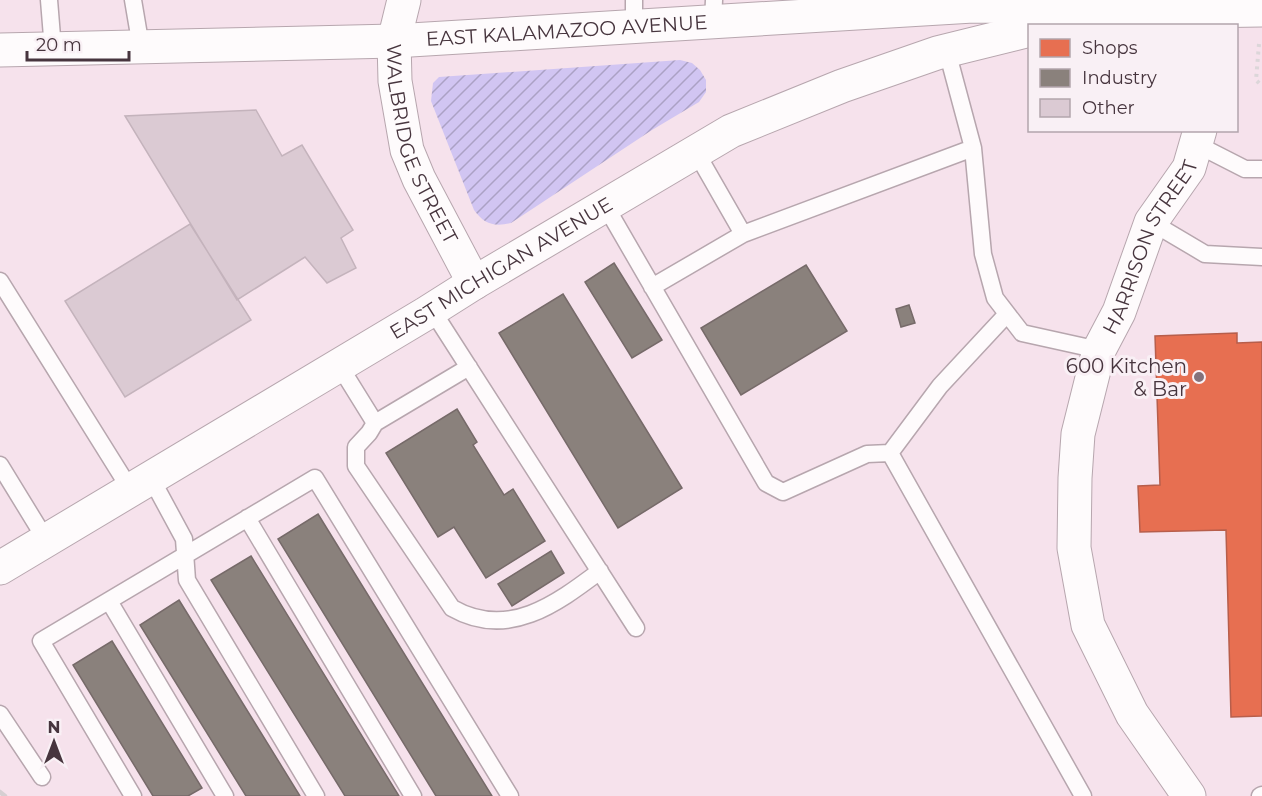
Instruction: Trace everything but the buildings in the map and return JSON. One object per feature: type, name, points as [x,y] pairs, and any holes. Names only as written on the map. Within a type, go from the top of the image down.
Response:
[{"type":"main road","name":"WALBRIDGE STREET","points":[[404,0],[394,41],[395,81],[407,150],[419,179],[474,283]]},
{"type":"main road","name":"EAST KALAMAZOO AVENUE","points":[[0,50],[394,41],[634,13],[714,10],[945,4],[1133,12]]},
{"type":"main road","points":[[1065,24],[1133,12],[1204,19],[1262,10]]},
{"type":"main road","name":"EAST MICHIGAN AVENUE","points":[[0,568],[732,131],[842,86],[947,51],[1028,30]]},
{"type":"main road","name":"HARRISON STREET","points":[[1189,796],[1132,714],[1089,625],[1074,548],[1078,434],[1099,350],[1119,312],[1151,222],[1188,168],[1198,137]]},
{"type":"lane","points":[[49,0],[53,49]]},
{"type":"lane","points":[[133,0],[141,47]]},
{"type":"lane","points":[[947,51],[973,148],[983,254],[995,298],[1022,333],[1099,350]]},
{"type":"lane","points":[[1198,137],[1245,169],[1262,169]]},
{"type":"lane","points":[[652,287],[743,234],[973,148]]},
{"type":"lane","points":[[696,152],[743,234]]},
{"type":"lane","points":[[605,205],[766,483],[783,492],[867,454],[890,453]]},
{"type":"lane","points":[[1151,222],[1205,254],[1262,257]]},
{"type":"lane","points":[[0,282],[141,484],[184,539],[187,580],[316,796]]},
{"type":"lane","points":[[432,310],[636,628]]},
{"type":"lane","points":[[890,453],[940,386],[1007,314]]},
{"type":"lane","points":[[339,365],[375,423]]},
{"type":"lane","points":[[469,367],[375,423],[356,447],[356,466],[452,608],[466,616],[495,621],[533,615],[564,598],[600,571]]},
{"type":"lane","points":[[890,453],[1083,796]]},
{"type":"lane","points":[[0,465],[45,540]]},
{"type":"lane","points":[[132,796],[41,641],[315,478],[510,796]]},
{"type":"lane","points":[[247,518],[413,796]]},
{"type":"lane","points":[[109,601],[225,796]]},
{"type":"lane","points":[[0,714],[42,777]]},
{"type":"path","points":[[1260,43],[1256,80],[1262,86]]},
{"type":"shaded area","points":[[680,60],[692,63],[706,80],[706,92],[699,102],[652,130],[511,223],[499,225],[490,223],[482,219],[474,210],[431,101],[433,83],[439,77]]},
{"type":"railway","points":[[0,792],[5,796]]},
{"type":"place","name":"600 Kitchen & Bar","points":[[1199,377]]}]
